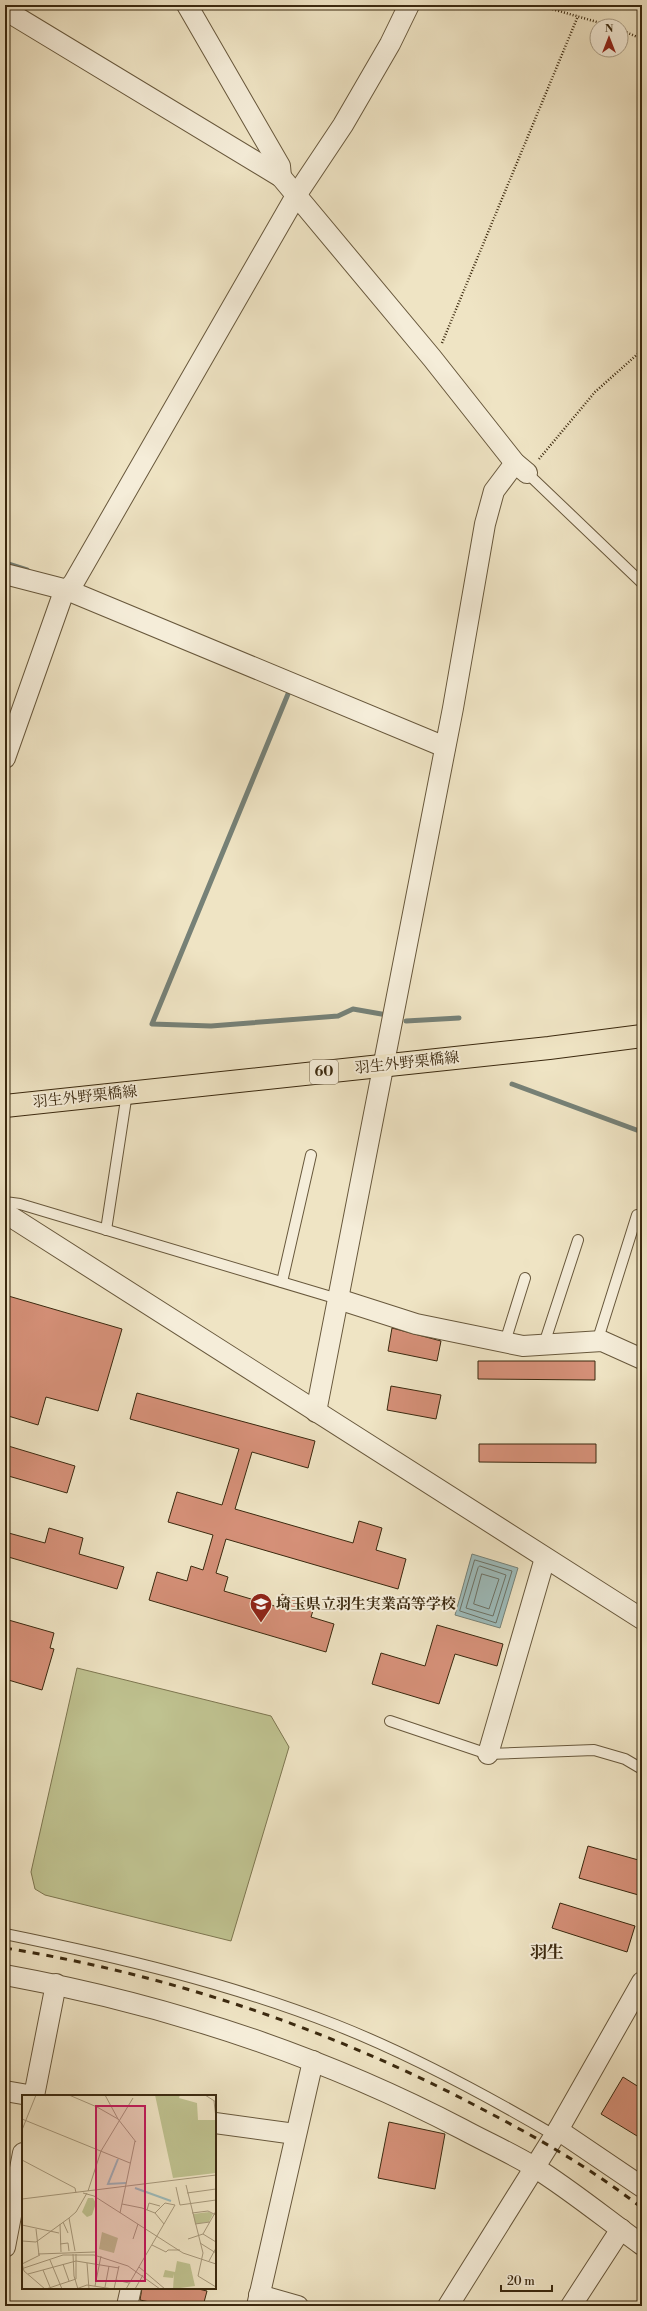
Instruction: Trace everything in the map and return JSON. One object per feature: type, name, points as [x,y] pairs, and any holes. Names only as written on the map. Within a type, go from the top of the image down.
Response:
[{"type":"main road","name":"羽生外野栗橋線","points":[[5,1106],[549,1048],[642,1036]]},
{"type":"street","points":[[187,5],[280,166],[281,177]]},
{"type":"street","points":[[5,758],[62,597],[74,582],[297,194],[343,125],[390,44],[409,5]]},
{"type":"street","points":[[5,10],[281,177],[297,194],[521,468],[494,491],[485,524],[445,747],[316,1412]]},
{"type":"street","points":[[5,574],[67,590],[445,747]]},
{"type":"street","points":[[5,1212],[642,1619]]},
{"type":"street","points":[[338,1299],[416,1324],[523,1346],[602,1341],[642,1359]]},
{"type":"street","points":[[488,1754],[545,1558]]},
{"type":"street","points":[[5,1975],[56,1984],[184,2016],[246,2035],[313,2060],[420,2107],[533,2166],[642,2244]]},
{"type":"street","points":[[448,2306],[533,2166],[556,2133],[642,1982]]},
{"type":"street","points":[[34,2095],[56,1984]]},
{"type":"street","points":[[298,2306],[258,2300],[313,2060]]},
{"type":"street","points":[[5,2091],[28,2095]]},
{"type":"street","points":[[216,2123],[295,2134]]},
{"type":"street","points":[[556,2133],[642,2187]]},
{"type":"street","points":[[5,2247],[22,2158]]},
{"type":"street","points":[[572,2306],[621,2229]]},
{"type":"street","points":[[127,2306],[131,2289]]},
{"type":"lane","points":[[521,468],[642,583]]},
{"type":"lane","points":[[106,1230],[126,1093]]},
{"type":"lane","points":[[282,1282],[311,1156]]},
{"type":"lane","points":[[5,1202],[106,1230],[338,1299]]},
{"type":"lane","points":[[597,1342],[637,1215]]},
{"type":"lane","points":[[544,1344],[578,1240]]},
{"type":"lane","points":[[505,1342],[525,1278]]},
{"type":"lane","points":[[390,1721],[488,1754],[594,1750],[625,1759],[642,1769]]},
{"type":"lane","points":[[5,1934],[164,1968],[295,2009],[338,2026],[437,2071],[556,2133]]},
{"type":"path","points":[[538,5],[589,19]]},
{"type":"path","points":[[432,358],[438,352],[578,16]]},
{"type":"path","points":[[629,33],[642,39]]},
{"type":"path","points":[[521,468],[595,392],[642,350]]},
{"type":"green space","points":[[77,1668],[271,1716],[289,1747],[231,1941],[45,1895],[35,1889],[31,1872]]},
{"type":"water","points":[[472,1554],[518,1568],[500,1628],[455,1615]]},
{"type":"building","points":[[5,1295],[122,1329],[98,1411],[46,1397],[38,1425],[5,1415]]},
{"type":"building","points":[[392,1328],[441,1341],[437,1361],[388,1351]]},
{"type":"building","points":[[478,1361],[595,1361],[595,1380],[478,1379]]},
{"type":"building","points":[[391,1386],[441,1395],[436,1419],[387,1410]]},
{"type":"building","points":[[137,1393],[315,1441],[308,1468],[252,1452],[235,1509],[353,1543],[359,1521],[382,1528],[376,1550],[406,1559],[398,1589],[226,1539],[216,1573],[228,1577],[224,1591],[278,1607],[282,1594],[315,1604],[311,1617],[334,1624],[326,1652],[149,1600],[157,1572],[187,1581],[191,1566],[203,1570],[213,1535],[168,1522],[177,1492],[222,1505],[239,1449],[130,1419]]},
{"type":"building","points":[[479,1444],[596,1444],[596,1463],[479,1462]]},
{"type":"building","points":[[5,1445],[75,1466],[67,1493],[5,1475]]},
{"type":"building","points":[[49,1528],[83,1538],[79,1554],[124,1567],[117,1589],[5,1556],[5,1532],[45,1543]]},
{"type":"building","points":[[5,1619],[54,1633],[50,1648],[54,1649],[42,1690],[5,1679]]},
{"type":"building","points":[[437,1625],[503,1644],[497,1666],[455,1654],[439,1704],[372,1684],[381,1653],[425,1666]]},
{"type":"building","points":[[588,1846],[642,1861],[642,1896],[579,1878]]},
{"type":"building","points":[[560,1903],[635,1926],[627,1952],[552,1928]]},
{"type":"building","points":[[623,2077],[642,2089],[642,2139],[601,2114]]},
{"type":"building","points":[[389,2122],[445,2134],[435,2189],[378,2178]]},
{"type":"building","points":[[142,2289],[198,2289],[207,2291],[203,2306],[169,2306],[140,2300]]},
{"type":"waterway","points":[[5,563],[27,570]]},
{"type":"waterway","points":[[288,694],[152,1024],[211,1026],[338,1016],[353,1009],[387,1015]]},
{"type":"waterway","points":[[406,1021],[459,1018]]},
{"type":"waterway","points":[[512,1084],[642,1132]]},
{"type":"railway","points":[[5,1948],[67,1959],[129,1973],[190,1990],[310,2030],[368,2054],[426,2081],[524,2131],[604,2180],[642,2208]]},
{"type":"place","name":"埼玉県立羽生実業高等学校","points":[[261,1624]]},
{"type":"district","name":"羽生","points":[[547,1953]]}]
